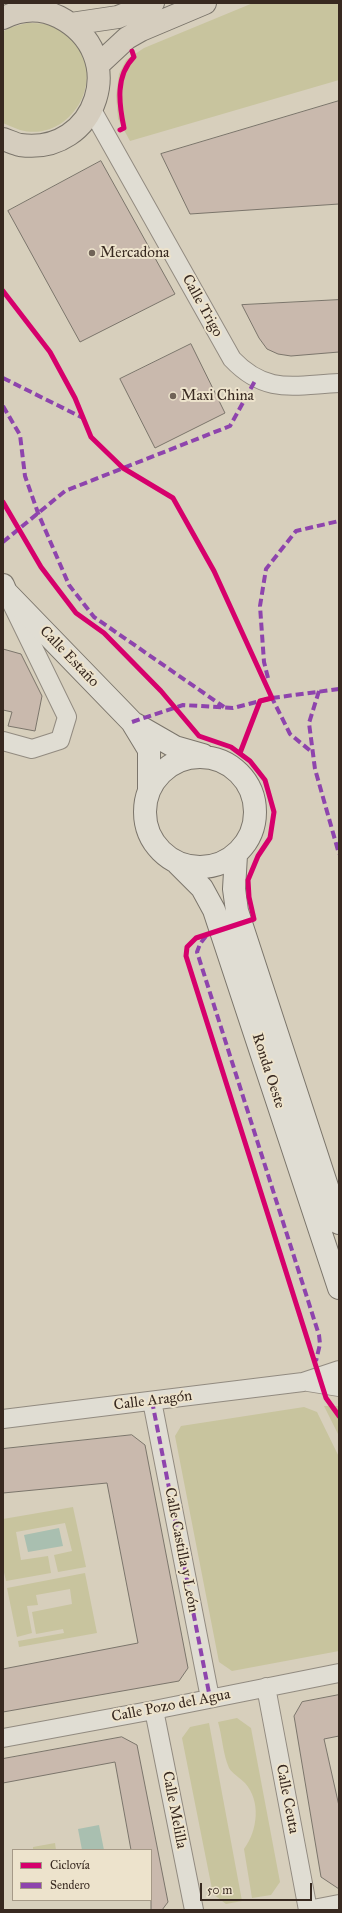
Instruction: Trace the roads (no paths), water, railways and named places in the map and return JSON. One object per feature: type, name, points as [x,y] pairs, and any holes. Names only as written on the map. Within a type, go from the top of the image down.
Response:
[{"type":"main road","points":[[71,24],[118,17],[153,3]]},
{"type":"main road","points":[[98,65],[127,38],[141,30],[205,3]]},
{"type":"main road","points":[[3,18],[24,7],[53,14],[71,24],[84,35],[90,44],[98,65],[99,88],[92,110],[79,127],[61,139],[41,146],[20,145],[3,139]]},
{"type":"main road","name":"Calle Estaño","points":[[4,590],[132,722],[148,750],[149,788]]},
{"type":"main road","name":"Calle Estaño","points":[[132,722],[175,747],[213,758]]},
{"type":"main road","points":[[194,757],[213,758],[229,765],[242,777],[251,791],[255,808],[254,826],[247,842],[236,855],[223,863],[208,867],[193,868],[178,864],[163,854],[151,840],[145,824],[144,806],[149,788],[160,773],[176,762],[194,757]]},
{"type":"main road","name":"Ronda Oeste","points":[[236,855],[234,889],[238,911],[339,1223]]},
{"type":"main road","name":"Ronda Oeste","points":[[178,864],[202,888],[214,910],[339,1288]]},
{"type":"street","name":"Calle Trigo","points":[[92,110],[232,358],[243,370],[256,379],[277,386],[339,383]]},
{"type":"street","name":"Calle Estaño","points":[[3,741],[32,749],[60,740],[67,717],[4,590]]},
{"type":"street","name":"Calle Aragón","points":[[3,1419],[303,1382],[339,1370]]},
{"type":"street","name":"Calle Aragón","points":[[303,1382],[339,1387]]},
{"type":"street","name":"Calle Castilla y León","points":[[152,1401],[210,1698]]},
{"type":"street","name":"Calle Pozo del Agua","points":[[3,1738],[339,1673]]},
{"type":"street","name":"Calle Ceuta","points":[[266,1687],[308,1910]]},
{"type":"street","name":"Calle Melilla","points":[[154,1710],[194,1910]]},
{"type":"street","points":[[308,1910],[339,1904]]},
{"type":"place","name":"Mercadona","points":[[92,253]]},
{"type":"place","name":"Maxi China","points":[[173,396]]}]
